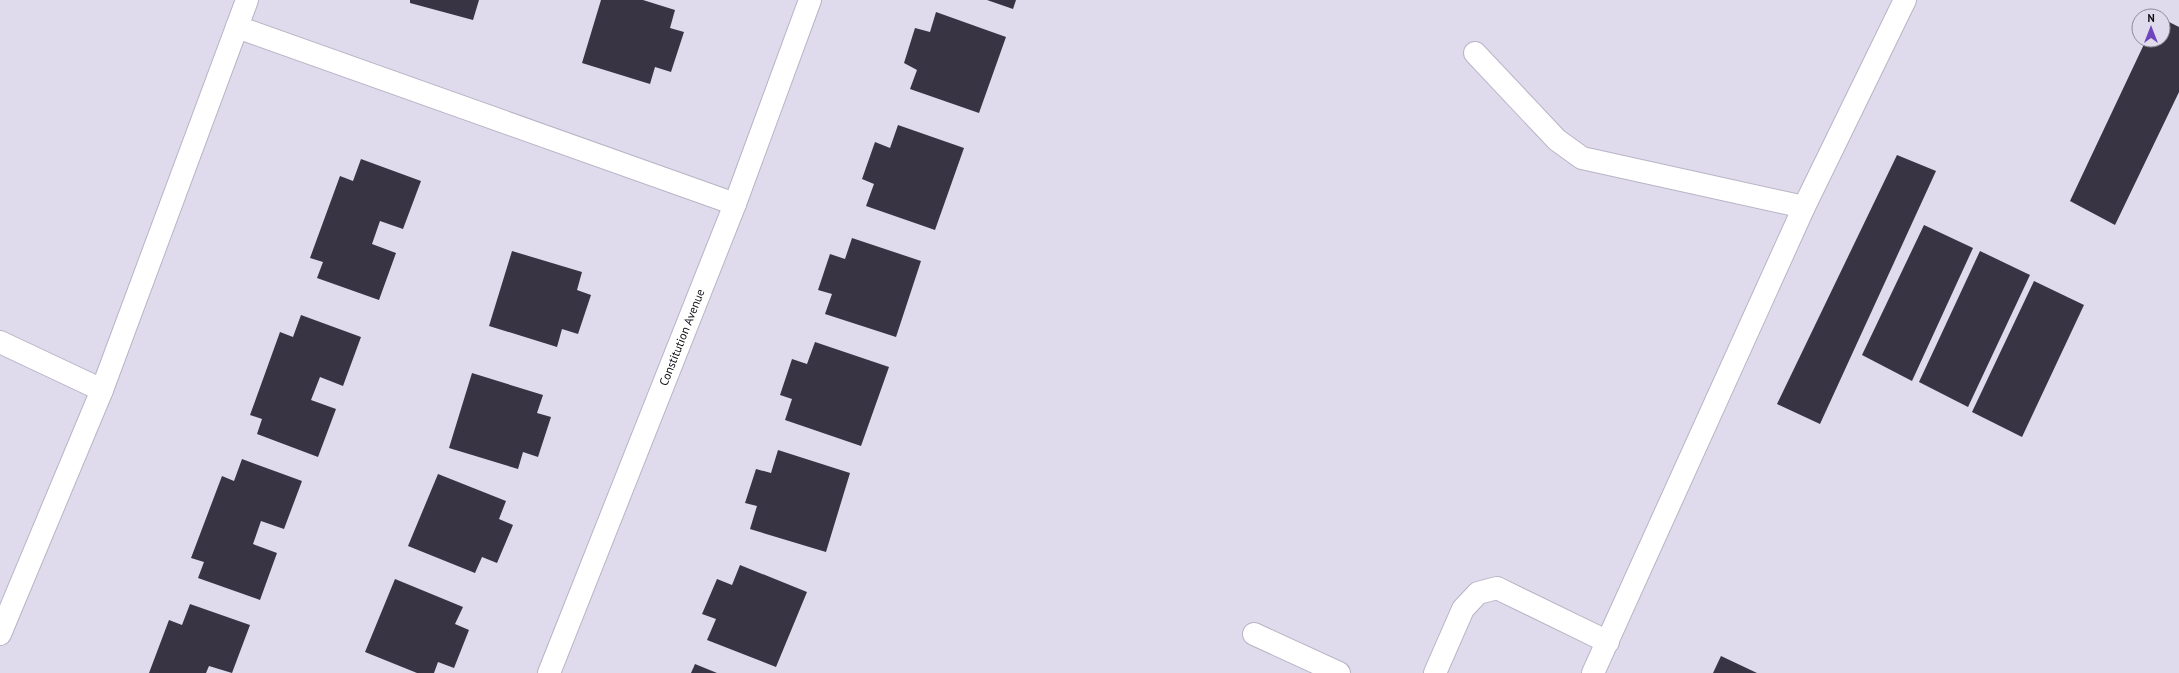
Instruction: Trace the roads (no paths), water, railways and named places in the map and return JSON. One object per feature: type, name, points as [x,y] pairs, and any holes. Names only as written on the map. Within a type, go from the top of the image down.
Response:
[{"type":"street","points":[[0,634],[102,390],[238,27],[246,0]]},
{"type":"street","name":"Constitution Avenue","points":[[549,673],[734,204],[810,0]]},
{"type":"street","points":[[1593,673],[1804,207],[1905,0]]},
{"type":"street","points":[[238,27],[734,204]]},
{"type":"street","points":[[1475,53],[1557,140],[1582,158],[1804,207]]},
{"type":"street","points":[[0,342],[102,390]]},
{"type":"street","points":[[1435,673],[1463,609],[1478,593],[1497,588],[1608,642]]},
{"type":"street","points":[[1254,634],[1338,673]]}]
